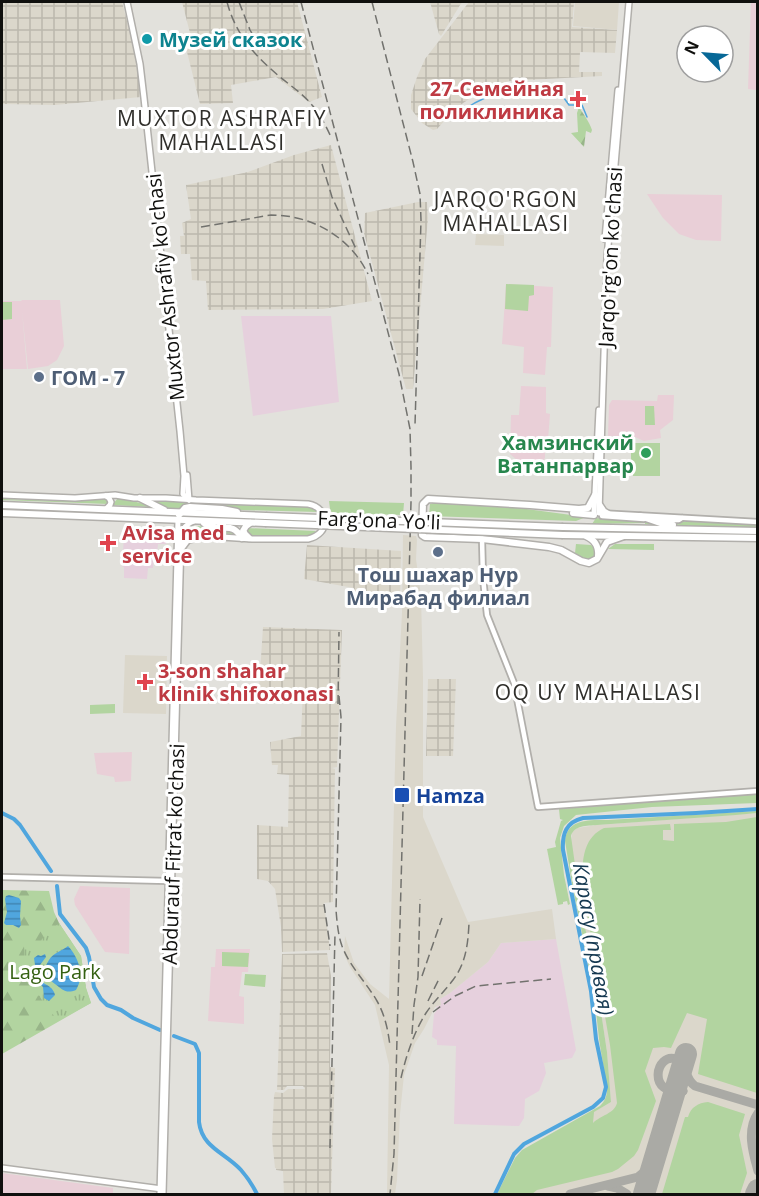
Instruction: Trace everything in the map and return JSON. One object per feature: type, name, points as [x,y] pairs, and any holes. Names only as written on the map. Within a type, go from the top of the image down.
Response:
[{"type":"main road","name":"Muxtor Ashrafiy ko'chasi","points":[[127,2],[140,64],[180,431],[184,476],[183,494],[189,500]]},
{"type":"main road","name":"Jarqo'rg'on ko'chasi","points":[[596,514],[603,258],[628,2]]},
{"type":"main road","name":"Jarqo'rg'on ko'chasi","points":[[596,514],[600,503],[607,258],[628,2]]},
{"type":"main road","name":"Muxtor Ashrafiy ko'chasi","points":[[180,431],[183,436],[189,500]]},
{"type":"main road","points":[[171,498],[180,494],[183,486]]},
{"type":"main road","points":[[2,495],[75,498],[109,498],[115,495],[140,498],[308,504],[318,507],[325,521],[320,534],[304,540],[191,535],[181,540]]},
{"type":"main road","points":[[579,510],[588,508],[595,495]]},
{"type":"main road","points":[[106,509],[111,505],[109,498]]},
{"type":"main road","points":[[140,498],[167,512]]},
{"type":"main road","points":[[596,514],[579,510],[434,499],[427,506],[426,531],[430,537],[482,539],[555,549],[587,563],[597,559],[607,542],[624,536]]},
{"type":"main road","points":[[189,500],[201,508]]},
{"type":"main road","points":[[600,503],[609,514]]},
{"type":"main road","name":"Farg'ona Yo'li","points":[[2,505],[563,527],[758,531]]},
{"type":"main road","points":[[525,505],[596,514]]},
{"type":"main road","points":[[178,520],[187,508],[222,509],[252,515]]},
{"type":"main road","name":"Farg'ona Yo'li","points":[[2,513],[562,535],[758,538]]},
{"type":"main road","points":[[580,527],[596,514]]},
{"type":"main road","points":[[640,516],[663,524],[710,530]]},
{"type":"main road","name":"Abdurauf Fitrat ko'chasi","points":[[162,1192],[177,638],[178,520]]},
{"type":"main road","points":[[179,548],[185,526],[198,521],[213,527],[233,528],[243,538]]},
{"type":"main road","points":[[243,538],[245,534],[243,531],[250,523]]},
{"type":"main road","points":[[583,535],[592,539],[597,545],[597,559]]},
{"type":"main road","points":[[179,548],[192,539],[243,538]]},
{"type":"main road","points":[[2,1168],[162,1192]]},
{"type":"street","points":[[596,514],[758,522]]},
{"type":"street","points":[[596,514],[650,520],[679,520],[682,518]]},
{"type":"street","points":[[482,539],[487,615],[514,683],[538,807],[758,791]]},
{"type":"street","points":[[2,877],[170,882]]},
{"type":"shaded area","points":[[2,2],[122,2],[134,48],[141,97],[55,105],[3,104],[2,111]]},
{"type":"shaded area","points":[[182,2],[297,2],[322,97],[309,102],[276,77],[231,85],[233,103],[200,104],[183,36],[190,33]]},
{"type":"shaded area","points":[[430,2],[462,2],[441,36],[439,34]]},
{"type":"shaded area","points":[[469,2],[574,2],[572,27],[617,30],[615,53],[580,52],[579,72],[602,72],[602,76],[509,81],[493,86],[456,108],[437,129],[433,130],[422,123],[411,109],[411,95],[425,59]]},
{"type":"shaded area","points":[[575,2],[619,2],[617,30],[573,26]]},
{"type":"shaded area","points":[[751,2],[757,2],[757,90],[748,89]]},
{"type":"shaded area","points":[[331,145],[372,301],[323,309],[208,310],[206,281],[192,280],[190,254],[181,254],[180,236],[184,236],[182,223],[191,219],[186,185],[248,172],[294,155]]},
{"type":"shaded area","points":[[647,194],[722,195],[721,241],[696,240],[679,234],[663,218]]},
{"type":"shaded area","points":[[427,202],[428,218],[413,389],[406,389],[364,233],[365,213]]},
{"type":"shaded area","points":[[476,234],[504,235],[504,246],[475,245]]},
{"type":"shaded area","points":[[506,284],[553,287],[551,347],[547,347],[545,375],[523,373],[524,347],[502,344]]},
{"type":"shaded area","points":[[60,300],[64,346],[57,360],[48,366],[28,369],[22,311],[27,369],[2,369],[2,301]]},
{"type":"shaded area","points":[[241,316],[331,316],[339,402],[253,416]]},
{"type":"shaded area","points":[[521,386],[546,387],[546,413],[550,414],[547,453],[542,461],[517,460],[510,454],[511,415],[519,415]]},
{"type":"shaded area","points":[[658,395],[674,395],[673,420],[660,430],[661,438],[644,441],[635,437],[608,436],[609,405],[612,400],[657,401]]},
{"type":"shaded area","points":[[129,531],[166,533],[166,544],[158,544],[153,568],[148,568],[147,579],[124,578],[124,567],[122,566],[124,537],[128,537]]},
{"type":"shaded area","points":[[403,535],[416,536],[416,559],[421,596],[423,817],[468,922],[552,909],[556,939],[501,943],[488,962],[440,999],[441,1005],[435,1007],[415,1043],[404,1075],[395,1194],[387,1194],[389,1065],[375,1005],[344,954],[345,936],[354,963],[370,984],[389,999]]},
{"type":"shaded area","points":[[307,545],[401,551],[400,597],[354,594],[354,588],[304,579]]},
{"type":"shaded area","points":[[263,627],[342,630],[337,767],[332,768],[335,769],[333,902],[324,903],[330,950],[282,952],[275,889],[268,881],[257,879],[257,825],[288,827],[289,775],[277,774],[278,765],[272,765],[270,742],[301,736],[303,689],[259,688]]},
{"type":"shaded area","name":"3-son shahar klinik shifoxonasi","points":[[125,655],[167,656],[166,714],[123,713]]},
{"type":"shaded area","points":[[428,679],[456,679],[453,756],[426,756]]},
{"type":"shaded area","points":[[132,752],[131,781],[115,782],[114,777],[97,774],[94,753]]},
{"type":"shaded area","points":[[757,813],[757,1194],[502,1194],[534,1146],[611,1102],[607,1052],[580,901],[571,844],[572,832],[577,828],[597,825]]},
{"type":"shaded area","points":[[80,886],[130,888],[129,954],[105,952],[75,905],[74,899]]},
{"type":"shaded area","points":[[556,939],[576,1050],[572,1058],[544,1063],[546,1073],[539,1091],[525,1099],[524,1118],[519,1126],[454,1124],[456,1046],[437,1045],[437,1040],[432,1037],[434,1014],[438,1009],[436,1007],[441,1004],[440,999],[488,962],[501,943]]},
{"type":"shaded area","points":[[216,949],[250,949],[248,972],[242,972],[239,996],[244,997],[244,1024],[208,1021],[211,967],[215,967]]},
{"type":"shaded area","points":[[327,953],[331,976],[330,1067],[335,1068],[331,1194],[284,1194],[283,1171],[275,1168],[272,1139],[274,1096],[275,1092],[283,1093],[288,1089],[305,1089],[303,1086],[287,1086],[284,1090],[277,1090],[282,954]]},
{"type":"shaded area","points":[[2,1173],[113,1188],[113,1194],[2,1194]]},
{"type":"green space","points":[[579,107],[592,130],[591,133],[586,131],[584,147],[571,133],[578,132]]},
{"type":"green space","points":[[506,284],[534,285],[534,295],[529,296],[528,311],[505,309]]},
{"type":"green space","points":[[2,302],[12,302],[12,319],[2,320]]},
{"type":"green space","points":[[645,406],[654,406],[655,425],[645,425]]},
{"type":"green space","name":"Хамзинский Ватанпарвар","points":[[631,443],[660,443],[660,476],[633,476]]},
{"type":"green space","points":[[119,497],[143,504],[151,507],[112,505]]},
{"type":"green space","points":[[2,499],[70,501],[109,500],[108,504]]},
{"type":"green space","points":[[148,500],[185,501],[190,505],[172,509]]},
{"type":"green space","points":[[329,501],[404,503],[403,515],[332,513]]},
{"type":"green space","points":[[194,504],[309,507],[318,512],[240,510]]},
{"type":"green space","points":[[430,504],[519,508],[586,517],[576,521],[429,516]]},
{"type":"green space","points":[[596,518],[644,521],[667,526],[645,523],[592,524]]},
{"type":"green space","points":[[659,521],[757,524],[757,528],[667,524]]},
{"type":"green space","points":[[188,527],[228,529],[236,534],[184,535]]},
{"type":"green space","points":[[246,528],[316,531],[312,535],[305,536],[247,535]]},
{"type":"green space","points":[[576,544],[591,545],[596,549],[594,557],[585,560],[575,553]]},
{"type":"green space","points":[[615,544],[654,544],[654,550],[608,549]]},
{"type":"green space","points":[[115,704],[115,713],[90,714],[90,705]]},
{"type":"green space","points":[[757,794],[757,803],[652,807],[576,815],[564,826],[560,838],[570,904],[568,905],[567,901],[558,905],[547,849],[556,847],[555,842],[563,820],[560,819],[559,809]]},
{"type":"green space","points":[[757,811],[757,813],[736,815],[585,826],[575,830],[571,836],[580,901],[600,1005],[611,1102],[594,1112],[593,1123],[613,1110],[617,1103],[610,1045],[583,890],[584,855],[590,839],[604,828],[670,824],[671,830],[663,830],[663,840],[674,841],[674,824],[726,822],[757,817],[757,1093],[698,1074],[707,1019],[687,1013],[671,1048],[653,1048],[645,1071],[656,1101],[634,1156],[612,1172],[537,1190],[532,1194],[497,1194],[515,1158],[522,1150],[600,1106],[607,1094],[594,993],[565,841],[570,828],[587,821]]},
{"type":"green space","points":[[2,890],[49,891],[59,923],[81,956],[91,1003],[2,1054]]},
{"type":"green space","name":"Lago Park","points":[[59,923],[81,956],[91,1003],[58,1021],[25,978],[24,942],[39,947],[42,939]]},
{"type":"green space","points":[[222,952],[249,953],[248,967],[222,966]]},
{"type":"green space","points":[[245,974],[266,975],[265,987],[244,985]]},
{"type":"green space","points":[[708,1102],[745,1114],[739,1135],[747,1173],[740,1194],[662,1194],[685,1117],[688,1117],[695,1106]]},
{"type":"water","points":[[9,895],[21,901],[19,928],[4,923],[7,912],[5,899]]},
{"type":"water","points":[[68,946],[80,967],[79,985],[76,990],[70,992],[63,990],[52,981],[45,971],[51,958]]},
{"type":"water","points":[[45,954],[46,957],[34,973],[54,991],[55,995],[49,1001],[44,998],[43,987],[30,973],[35,965],[34,958]]},
{"type":"waterway","points":[[465,109],[499,93],[560,86],[569,105],[582,105],[587,117]]},
{"type":"waterway","name":"Карасу (правая)","points":[[495,1194],[514,1154],[524,1144],[593,1107],[603,1098],[606,1087],[596,1039],[591,991],[563,850],[566,830],[573,822],[583,818],[758,809]]},
{"type":"waterway","name":"Карасу (правая)","points":[[2,813],[20,825],[51,871]]},
{"type":"waterway","name":"Карасу (правая)","points":[[57,886],[60,914],[86,948],[94,987],[101,999],[107,1005],[160,1030]]},
{"type":"waterway","name":"Карасу (правая)","points":[[174,1036],[195,1044],[199,1053],[201,1131],[210,1144],[241,1170],[257,1194]]},
{"type":"taxiway","points":[[683,1091],[671,1091],[663,1087],[658,1074],[663,1062],[669,1059],[680,1061],[691,1083],[695,1086],[758,1105]]},
{"type":"taxiway","points":[[669,1109],[674,1098],[683,1091]]},
{"type":"taxiway","points":[[758,1113],[751,1134],[758,1171]]},
{"type":"taxiway","points":[[570,1194],[638,1177],[649,1168],[656,1155]]},
{"type":"taxiway","points":[[608,1186],[627,1194]]},
{"type":"runway","points":[[644,1194],[686,1054]]},
{"type":"runway","points":[[756,1194],[758,1190]]},
{"type":"railway","points":[[227,2],[235,25],[247,44],[271,69],[308,101],[320,116],[331,137]]},
{"type":"railway","points":[[239,2],[250,30],[262,51]]},
{"type":"railway","points":[[301,2],[399,374],[410,429],[411,502],[394,1154],[390,1194]]},
{"type":"railway","points":[[372,2],[420,194],[415,425]]},
{"type":"railway","points":[[322,164],[332,197],[356,249]]},
{"type":"railway","points":[[201,227],[271,215],[301,219],[315,224],[340,239],[351,249],[368,274]]},
{"type":"railway","points":[[338,704],[339,632]]},
{"type":"railway","points":[[339,696],[341,717],[336,910],[338,928],[345,954],[380,1006],[390,1046]]},
{"type":"railway","points":[[412,1034],[418,977],[420,899]]},
{"type":"railway","points":[[324,904],[330,946]]},
{"type":"railway","points":[[422,976],[442,918]]},
{"type":"railway","points":[[401,1078],[411,1044],[422,1020],[461,967],[467,946],[469,923]]},
{"type":"railway","points":[[330,1148],[335,934]]},
{"type":"railway","points":[[428,1001],[439,979]]},
{"type":"railway","points":[[433,1012],[455,996],[476,986],[551,979]]},
{"type":"place","name":"Музей сказок","points":[[147,39]]},
{"type":"place","name":"27-Семейная поликлиника","points":[[578,99]]},
{"type":"place","name":"ГОМ - 7","points":[[39,377]]},
{"type":"place","name":"Хамзинский Ватанпарвар","points":[[646,453]]},
{"type":"place","name":"Avisa med service","points":[[108,543]]},
{"type":"place","name":"Тош шахар Нур Мирабад филиал","points":[[438,552]]},
{"type":"place","name":"3-son shahar klinik shifoxonasi","points":[[145,682]]},
{"type":"place","name":"Hamza","points":[[402,795]]},
{"type":"district","name":"MUXTOR ASHRAFIY MAHALLASI","points":[[222,130]]},
{"type":"district","name":"JARQO'RGON MAHALLASI","points":[[506,211]]},
{"type":"district","name":"OQ UY MAHALLASI","points":[[598,692]]}]
